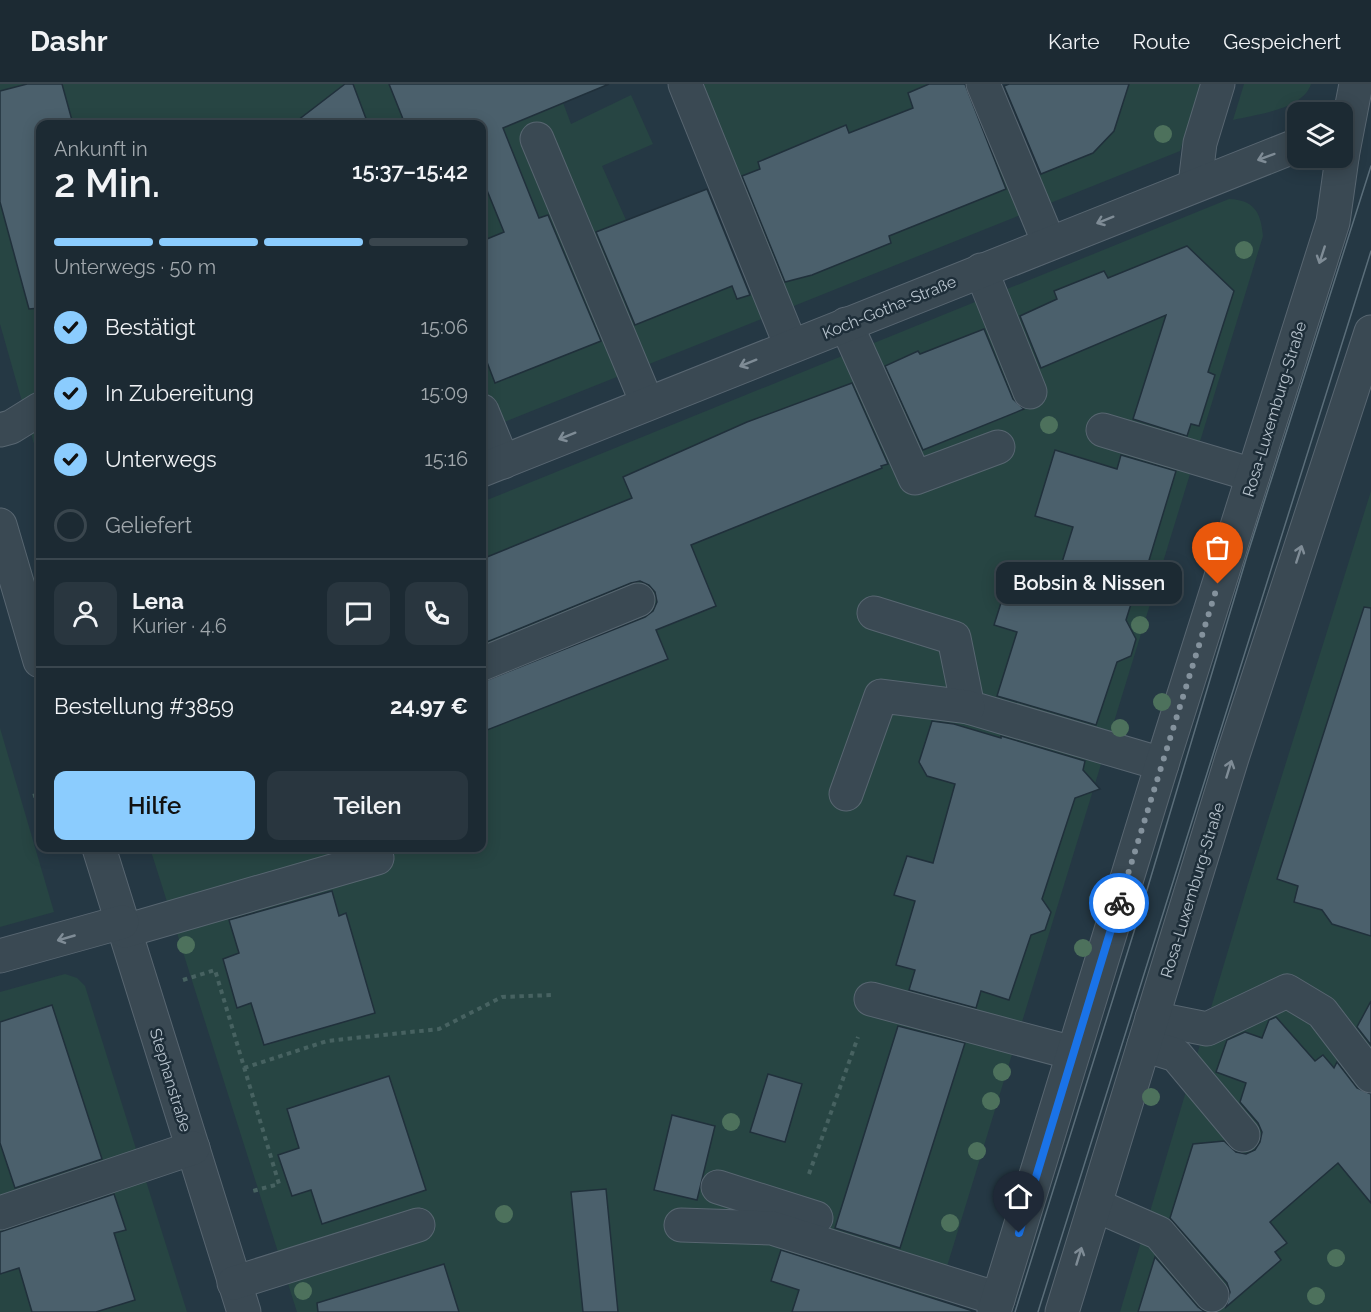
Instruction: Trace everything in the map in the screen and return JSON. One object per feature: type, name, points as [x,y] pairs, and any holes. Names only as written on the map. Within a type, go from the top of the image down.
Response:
[{"type":"street","points":[[685,84],[791,346]]},
{"type":"street","points":[[983,84],[1049,243]]},
{"type":"street","points":[[1195,184],[1200,143],[1218,84]]},
{"type":"street","name":"Rosa-Luxemburg-Straße","points":[[1353,102],[1356,84]]},
{"type":"street","points":[[537,139],[647,404]]},
{"type":"street","name":"Koch-Gotha-Straße","points":[[492,466],[1287,149]]},
{"type":"street","name":"Rosa-Luxemburg-Straße","points":[[999,1296],[1162,764],[1334,216],[1341,168]]},
{"type":"street","points":[[981,270],[1030,392]]},
{"type":"street","points":[[846,324],[915,478],[998,447]]},
{"type":"street","name":"Rosa-Luxemburg-Straße","points":[[1062,1312],[1232,758],[1371,332]]},
{"type":"street","points":[[0,430],[11,427],[36,411]]},
{"type":"street","points":[[1103,430],[1253,475]]},
{"type":"street","points":[[486,433],[492,466]]},
{"type":"street","points":[[0,525],[36,642]]},
{"type":"street","points":[[486,662],[638,600]]},
{"type":"street","points":[[874,613],[954,638],[968,706]]},
{"type":"street","points":[[846,794],[881,696],[968,706],[1162,764]]},
{"type":"street","name":"Stephanstraße","points":[[100,852],[239,1297]]},
{"type":"street","points":[[0,956],[124,926],[377,858]]},
{"type":"street","points":[[1148,1032],[1207,1029],[1287,991],[1322,1012],[1371,1076]]},
{"type":"street","points":[[872,999],[1073,1053]]},
{"type":"street","points":[[1148,1032],[1176,1055],[1243,1136]]},
{"type":"street","points":[[0,1213],[193,1148]]},
{"type":"street","points":[[718,1187],[796,1211],[999,1296]]},
{"type":"street","points":[[1095,1205],[1160,1233],[1212,1295]]},
{"type":"street","points":[[239,1297],[418,1225]]},
{"type":"street","points":[[681,1225],[772,1227],[999,1296]]},
{"type":"path","points":[[183,980],[215,970],[279,1184],[249,1192]]},
{"type":"path","points":[[244,1068],[327,1041],[439,1029],[502,997],[552,994]]},
{"type":"path","points":[[796,1211],[872,999]]},
{"type":"green space","points":[[0,84],[556,84],[571,124],[631,95],[653,144],[602,166],[626,220],[614,225],[730,280],[738,299],[783,281],[702,84],[970,84],[1012,187],[1093,153],[1114,131],[1129,84],[1202,84],[1180,151],[486,429],[486,120],[36,120],[36,451],[0,324]]},
{"type":"green space","points":[[1244,84],[1311,84],[1299,100],[1287,102],[1287,106],[1233,120]]},
{"type":"green space","points":[[1229,199],[1245,202],[1258,214],[1263,236],[933,1312],[297,1312],[151,852],[486,852],[486,500]]},
{"type":"green space","points":[[1371,491],[1371,1312],[1120,1312],[1248,884]]},
{"type":"green space","points":[[0,728],[54,912],[0,927]]},
{"type":"green space","points":[[65,974],[77,978],[85,986],[187,1312],[0,1312],[0,992]]},
{"type":"building","points":[[27,84],[62,84],[72,120],[36,120],[36,308],[29,309],[0,202],[0,91]]},
{"type":"building","points":[[345,84],[353,84],[366,120],[298,120]]},
{"type":"building","points":[[389,84],[609,84],[503,128],[539,218],[548,215],[601,341],[495,383],[486,359],[486,239],[504,232],[486,188],[486,120],[403,120]]},
{"type":"building","points":[[929,84],[965,84],[1006,189],[889,236],[891,243],[812,275],[785,282],[742,176],[760,169],[758,162],[846,125],[849,133],[913,108],[908,93]]},
{"type":"building","points":[[1009,84],[1129,84],[1114,131],[1093,153],[1041,174],[1004,86]]},
{"type":"building","points":[[707,189],[750,295],[737,299],[732,286],[635,325],[596,232]]},
{"type":"building","points":[[1187,246],[1234,291],[1208,372],[1215,375],[1199,426],[1191,424],[1187,436],[1133,419],[1166,315],[1041,368],[1020,316],[1057,299],[1054,291],[1104,271],[1108,278]]},
{"type":"building","points":[[984,329],[1013,399],[1024,409],[923,450],[885,366],[918,351],[920,354]]},
{"type":"building","points":[[852,383],[888,464],[691,545],[716,606],[656,630],[668,659],[486,730],[486,680],[645,617],[653,611],[657,602],[655,592],[649,585],[640,581],[631,583],[486,642],[486,557],[632,498],[623,477],[747,422]]},
{"type":"building","points":[[1055,450],[1117,469],[1121,455],[1176,471],[1147,567],[1143,566],[1126,620],[1136,639],[1131,656],[1117,662],[1096,725],[997,696],[1017,632],[994,625],[1006,587],[1050,601],[1073,527],[1035,516]]},
{"type":"building","points":[[1364,607],[1371,608],[1371,936],[1332,924],[1322,910],[1294,902],[1298,886],[1277,879]]},
{"type":"building","points":[[932,721],[954,724],[1001,738],[1001,736],[1085,761],[1083,770],[1100,789],[1075,798],[1042,899],[1051,912],[1045,930],[1031,935],[1009,1000],[981,991],[976,1008],[909,990],[915,970],[896,965],[915,901],[894,895],[907,856],[933,863],[955,784],[927,776],[919,762]]},
{"type":"building","points":[[332,891],[339,916],[346,913],[375,1013],[264,1045],[251,1003],[237,1008],[223,959],[239,953],[229,920]]},
{"type":"building","points":[[1371,1001],[1371,1045],[1357,1027]]},
{"type":"building","points":[[52,1005],[102,1159],[15,1188],[0,1143],[0,1022]]},
{"type":"building","points":[[1276,1017],[1315,1061],[1323,1055],[1334,1068],[1337,1062],[1357,1088],[1371,1094],[1371,1203],[1338,1163],[1270,1222],[1287,1243],[1275,1252],[1281,1260],[1226,1307],[1230,1292],[1227,1283],[1170,1218],[1193,1144],[1224,1141],[1236,1152],[1246,1154],[1255,1150],[1260,1142],[1262,1132],[1258,1123],[1240,1102],[1246,1083],[1216,1072],[1227,1040],[1245,1032],[1262,1038],[1269,1020]]},
{"type":"building","points":[[898,1026],[965,1043],[900,1248],[835,1228]]},
{"type":"building","points":[[768,1074],[802,1084],[785,1142],[750,1132]]},
{"type":"building","points":[[389,1076],[426,1190],[322,1224],[311,1190],[292,1196],[278,1155],[299,1148],[287,1109]]},
{"type":"building","points":[[672,1115],[715,1126],[697,1200],[654,1190]]},
{"type":"building","points":[[606,1189],[618,1312],[583,1312],[571,1192]]},
{"type":"building","points":[[114,1194],[126,1230],[114,1233],[135,1300],[96,1312],[32,1312],[19,1268],[0,1274],[0,1232]]},
{"type":"building","points":[[781,1250],[976,1312],[792,1312],[799,1290],[771,1281]]},
{"type":"building","points":[[1155,1257],[1198,1307],[1205,1312],[1138,1312]]},
{"type":"building","points":[[444,1264],[459,1312],[318,1312],[317,1303]]},
{"type":"tram line","points":[[1015,1312],[1147,890],[1247,556],[1371,166]]},
{"type":"tram line","points":[[1038,1312],[1371,251]]},
{"type":"way so far","points":[[1119,903],[1218,584]]},
{"type":"place","name":"Bobsin & Nissen","points":[[1218,584]]},
{"type":"route","points":[[1019,1233],[1119,903]]}]
